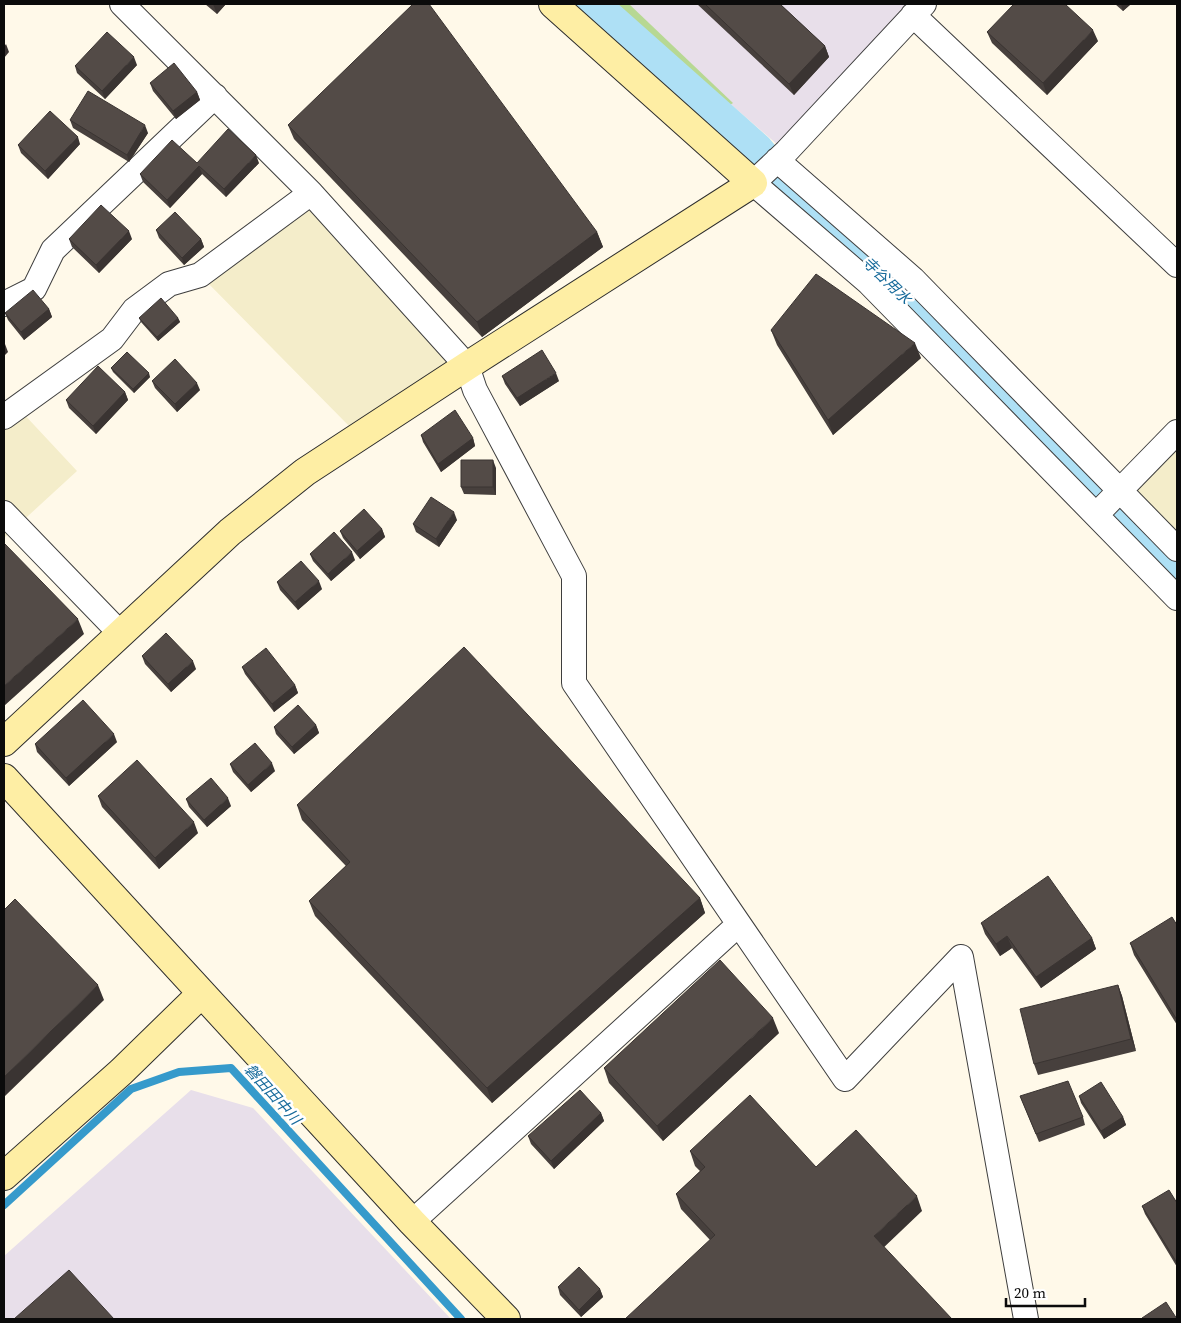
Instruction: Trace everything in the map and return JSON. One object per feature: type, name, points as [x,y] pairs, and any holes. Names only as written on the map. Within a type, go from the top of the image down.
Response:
[{"type":"street","points":[[122,4],[311,193],[467,366],[475,390],[574,576],[574,683],[846,1079],[961,957],[1026,1319]]},
{"type":"street","points":[[553,4],[753,183],[869,283],[1177,598]]},
{"type":"street","points":[[4,742],[230,532],[305,472],[753,183],[918,10],[1177,265]]},
{"type":"street","points":[[4,304],[34,289],[53,250],[215,96]]},
{"type":"street","points":[[777,160],[914,280],[1177,549]]},
{"type":"street","points":[[4,417],[112,339],[134,310],[169,284],[200,275],[311,193]]},
{"type":"street","points":[[1096,515],[1177,432]]},
{"type":"street","points":[[4,513],[120,633]]},
{"type":"street","points":[[4,778],[412,1222],[506,1319]]},
{"type":"street","points":[[412,1222],[739,924]]},
{"type":"street","points":[[4,1176],[121,1072],[201,994]]},
{"type":"shaded area","points":[[615,4],[923,4],[786,152]]},
{"type":"shaded area","points":[[311,193],[467,366],[350,427],[200,275]]},
{"type":"shaded area","points":[[21,411],[77,471],[4,538],[4,427]]},
{"type":"shaded area","points":[[1177,432],[1177,549],[1121,491]]},
{"type":"shaded area","points":[[191,1090],[253,1108],[451,1319],[4,1319],[4,1256]]},
{"type":"green space","points":[[597,4],[629,4],[733,103],[718,113]]},
{"type":"building","points":[[413,4],[429,4],[597,232],[477,322],[288,125]]},
{"type":"building","points":[[705,4],[780,4],[825,46],[789,84]]},
{"type":"building","points":[[1014,4],[1065,4],[1093,30],[1043,83],[987,32]]},
{"type":"building","points":[[107,32],[134,57],[102,91],[75,66]]},
{"type":"building","points":[[174,63],[197,92],[173,111],[150,83]]},
{"type":"building","points":[[88,91],[145,125],[127,155],[70,120]]},
{"type":"building","points":[[50,111],[78,137],[45,171],[18,145]]},
{"type":"building","points":[[228,129],[256,155],[224,189],[199,166],[167,200],[140,174],[172,140],[197,163]]},
{"type":"building","points":[[101,205],[129,231],[96,265],[69,239]]},
{"type":"building","points":[[175,212],[201,239],[182,258],[156,230]]},
{"type":"building","points":[[816,274],[915,343],[828,420],[771,330]]},
{"type":"building","points":[[33,290],[49,309],[21,332],[5,313]]},
{"type":"building","points":[[161,298],[178,318],[157,337],[139,318]]},
{"type":"building","points":[[542,350],[556,373],[517,398],[502,376]]},
{"type":"building","points":[[127,352],[149,373],[133,389],[111,368]]},
{"type":"building","points":[[175,359],[197,383],[175,404],[152,381]]},
{"type":"building","points":[[98,366],[125,392],[93,426],[66,400]]},
{"type":"building","points":[[455,410],[473,438],[438,464],[421,435]]},
{"type":"building","points":[[461,460],[493,460],[493,487],[461,487]]},
{"type":"building","points":[[431,497],[454,512],[436,539],[413,524]]},
{"type":"building","points":[[364,509],[382,529],[357,551],[340,531]]},
{"type":"building","points":[[334,532],[352,552],[328,574],[310,554]]},
{"type":"building","points":[[4,543],[78,619],[4,686]]},
{"type":"building","points":[[301,561],[319,581],[295,602],[277,582]]},
{"type":"building","points":[[166,633],[193,661],[168,684],[142,656]]},
{"type":"building","points":[[464,647],[700,898],[487,1088],[309,901],[350,862],[297,805]]},
{"type":"building","points":[[266,648],[295,685],[272,704],[242,667]]},
{"type":"building","points":[[83,700],[114,734],[66,778],[35,744]]},
{"type":"building","points":[[298,705],[316,725],[292,747],[274,727]]},
{"type":"building","points":[[255,743],[272,763],[248,785],[230,764]]},
{"type":"building","points":[[137,760],[194,822],[155,858],[98,796]]},
{"type":"building","points":[[211,778],[228,798],[204,820],[186,799]]},
{"type":"building","points":[[1048,876],[1092,938],[1036,977],[1007,936],[996,944],[981,923]]},
{"type":"building","points":[[15,899],[98,985],[4,1077],[4,910]]},
{"type":"building","points":[[1172,917],[1177,925],[1177,1020],[1130,943]]},
{"type":"building","points":[[720,960],[773,1018],[657,1126],[604,1068]]},
{"type":"building","points":[[1118,985],[1131,1039],[1034,1064],[1020,1009]]},
{"type":"building","points":[[1068,1081],[1083,1117],[1036,1134],[1020,1096]]},
{"type":"building","points":[[1101,1082],[1123,1117],[1101,1131],[1079,1096]]},
{"type":"building","points":[[580,1090],[601,1113],[551,1161],[528,1136]]},
{"type":"building","points":[[750,1095],[816,1167],[856,1130],[917,1196],[874,1236],[952,1319],[625,1319],[715,1235],[676,1194],[705,1167],[690,1151]]},
{"type":"building","points":[[1169,1190],[1177,1203],[1177,1263],[1142,1206]]},
{"type":"building","points":[[579,1267],[600,1289],[579,1310],[558,1287]]},
{"type":"building","points":[[69,1270],[114,1319],[14,1319]]},
{"type":"building","points":[[1166,1302],[1177,1319],[1142,1318]]},
{"type":"waterway","name":"寺谷用水","points":[[582,4],[752,155],[777,185],[878,268],[1067,463],[1177,572]]},
{"type":"waterway","name":"磐田田中川","points":[[4,1205],[131,1089],[179,1072],[231,1068],[461,1319]]}]
